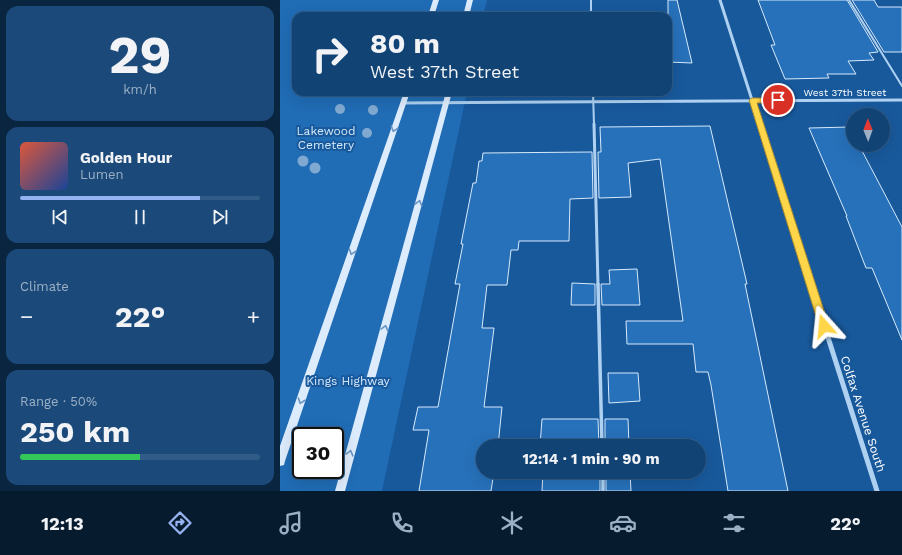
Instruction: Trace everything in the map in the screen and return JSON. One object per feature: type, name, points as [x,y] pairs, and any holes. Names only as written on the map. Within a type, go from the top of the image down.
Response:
[{"type":"street","points":[[432,12],[436,0]]},
{"type":"street","points":[[467,12],[470,0]]},
{"type":"street","name":"Colfax Avenue South","points":[[720,0],[877,491]]},
{"type":"street","points":[[280,462],[406,96]]},
{"type":"street","points":[[340,491],[447,96]]},
{"type":"street","name":"West 37th Street","points":[[403,103],[902,100]]},
{"type":"lane","points":[[591,0],[591,12]]},
{"type":"lane","points":[[849,0],[902,86]]},
{"type":"lane","points":[[593,96],[602,439]]},
{"type":"lane","points":[[603,479],[603,491]]},
{"type":"green space","name":"Kings Highway","points":[[280,0],[487,0],[484,12],[292,12],[292,96],[466,96],[382,491],[280,491]]},
{"type":"building","points":[[668,0],[677,0],[692,63],[672,62],[672,12],[668,12]]},
{"type":"building","points":[[758,0],[847,0],[878,52],[869,53],[874,60],[848,61],[856,74],[827,74],[829,78],[785,79],[771,45],[775,45]]},
{"type":"building","points":[[852,0],[874,0],[878,7],[902,7],[902,52],[884,52]]},
{"type":"building","points":[[710,126],[747,284],[745,284],[788,491],[728,491],[708,372],[696,372],[693,344],[627,344],[626,321],[683,321],[660,159],[628,163],[631,197],[599,198],[598,152],[601,152],[600,127]]},
{"type":"building","points":[[846,127],[846,152],[863,152],[902,227],[902,340],[872,268],[866,268],[847,216],[809,128]]},
{"type":"building","points":[[592,152],[593,198],[570,199],[569,241],[519,241],[518,250],[511,250],[507,285],[487,285],[482,328],[494,328],[484,407],[502,407],[499,439],[476,439],[476,479],[493,479],[491,491],[419,491],[429,430],[413,430],[418,407],[438,407],[460,284],[455,284],[463,244],[461,244],[473,183],[476,183],[479,161],[482,161],[483,153]]},
{"type":"building","points":[[637,269],[640,305],[602,305],[601,284],[610,284],[609,270]]},
{"type":"building","points":[[572,283],[595,284],[595,305],[571,305]]},
{"type":"building","points":[[608,373],[638,373],[640,401],[609,403]]},
{"type":"building","points":[[542,419],[598,419],[599,439],[541,439]]},
{"type":"building","points":[[605,419],[628,419],[629,439],[605,439]]},
{"type":"building","points":[[543,479],[600,479],[600,491],[542,491]]},
{"type":"building","points":[[606,479],[630,479],[631,491],[606,491]]},
{"type":"route","points":[[778,100],[752,100],[824,326]]},
{"type":"park label","name":"Lakewood Cemetery","points":[[326,138]]}]
